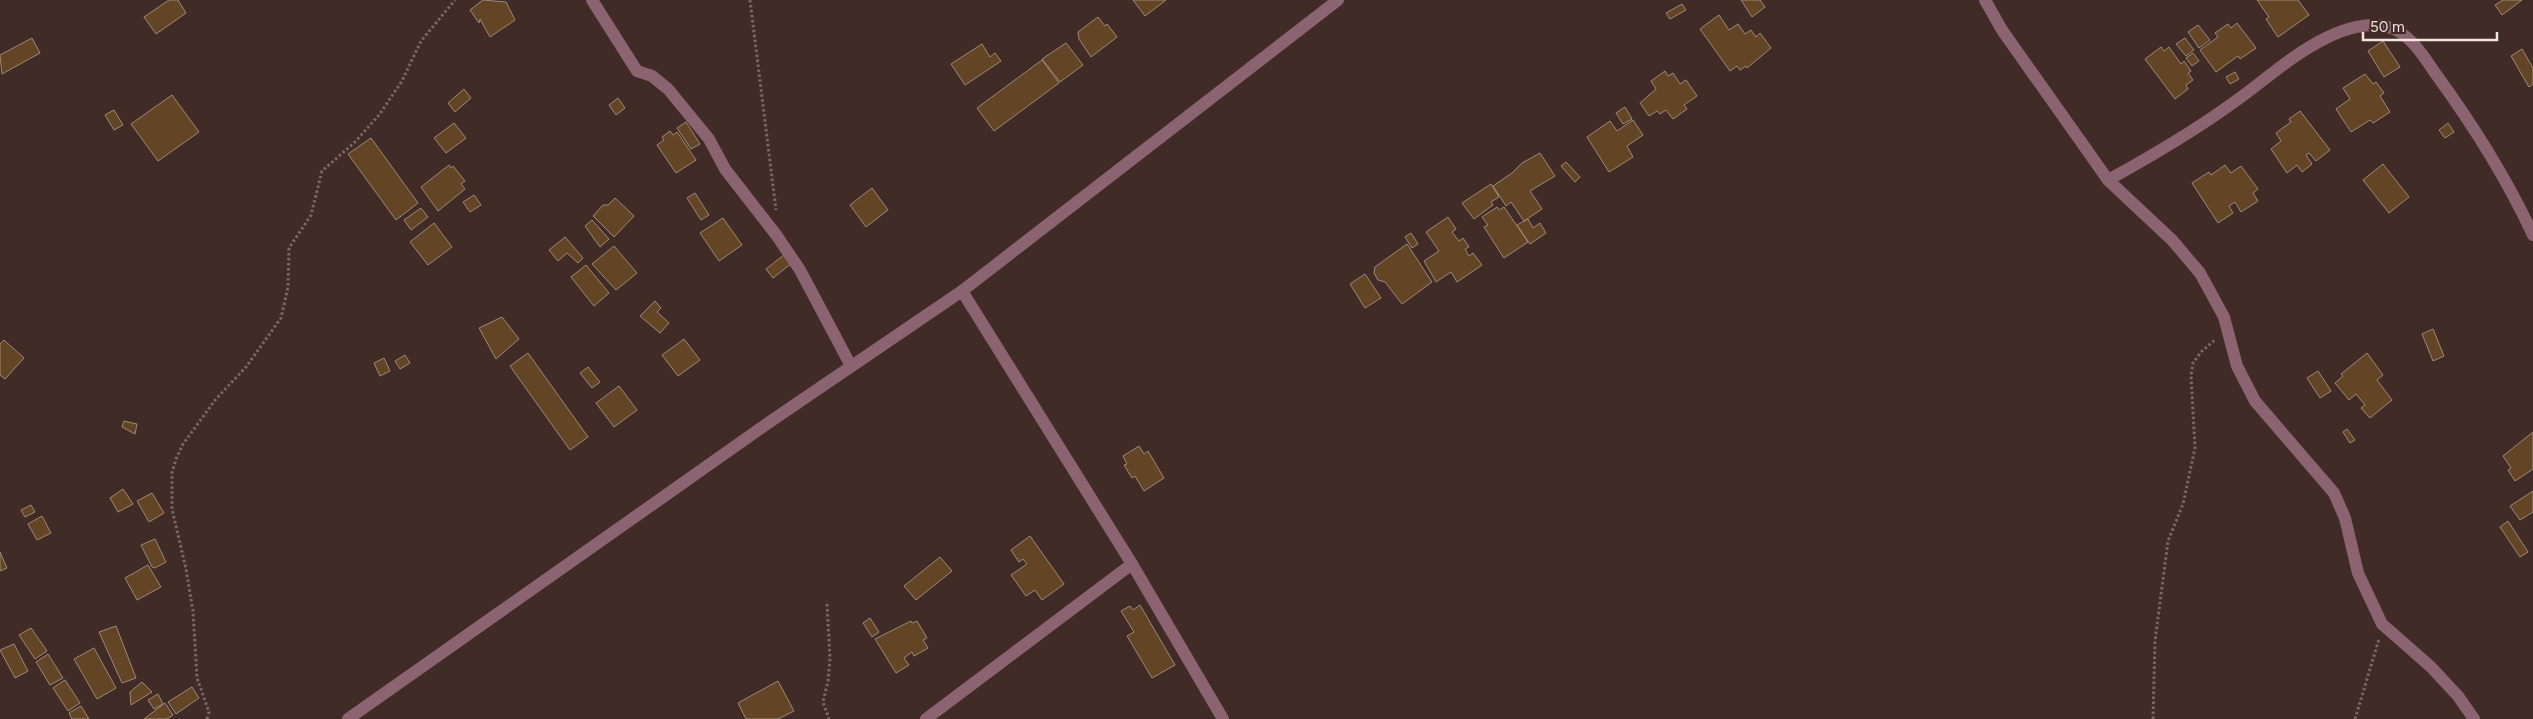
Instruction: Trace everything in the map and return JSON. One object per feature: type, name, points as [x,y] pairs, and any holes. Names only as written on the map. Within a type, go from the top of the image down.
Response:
[{"type":"street","points":[[592,0],[637,71],[652,76],[668,89],[709,139],[725,169],[777,236],[800,270],[851,366]]},
{"type":"street","points":[[348,719],[851,366],[962,291],[1338,0]]},
{"type":"street","points":[[1985,0],[2002,30],[2108,180],[2172,240],[2200,273],[2216,301],[2229,333],[2237,366],[2255,401],[2334,493],[2345,518],[2358,573],[2382,624],[2436,672],[2458,696],[2474,719]]},
{"type":"street","points":[[2108,180],[2180,138],[2231,104],[2299,54],[2326,38],[2356,27],[2381,25],[2398,32],[2412,42],[2478,132],[2518,203],[2533,236]]},
{"type":"street","points":[[962,291],[1132,564],[1223,719]]},
{"type":"street","points":[[926,719],[1132,564]]},
{"type":"path","points":[[207,719],[210,712],[197,678],[193,611],[186,569],[172,509],[172,473],[176,459],[184,444],[216,399],[246,367],[281,318],[288,286],[289,248],[311,215],[322,171],[355,142],[378,115],[402,81],[421,41],[455,0]]},
{"type":"path","points":[[750,0],[766,143],[773,178],[777,236]]},
{"type":"path","points":[[2153,719],[2155,641],[2168,541],[2183,504],[2195,448],[2191,391],[2193,364],[2210,342],[2229,333]]},
{"type":"path","points":[[827,604],[830,658],[828,681],[823,702],[829,719]]},
{"type":"path","points":[[2354,719],[2382,624]]},
{"type":"building","points":[[169,0],[178,0],[186,13],[156,34],[144,17]]},
{"type":"building","points":[[483,0],[506,2],[515,20],[490,37],[480,19],[479,23],[470,10]]},
{"type":"building","points":[[1133,0],[1166,0],[1145,16]]},
{"type":"building","points":[[1741,0],[1760,0],[1765,7],[1752,17]]},
{"type":"building","points":[[2257,0],[2298,0],[2309,15],[2278,37],[2266,19],[2269,17]]},
{"type":"building","points":[[2503,0],[2522,0],[2502,15],[2495,5]]},
{"type":"building","points":[[1682,4],[1686,10],[1670,19],[1666,13]]},
{"type":"building","points":[[1719,15],[1729,30],[1738,24],[1745,34],[1751,30],[1756,37],[1760,33],[1771,48],[1747,68],[1746,66],[1740,70],[1737,66],[1730,71],[1700,29]]},
{"type":"building","points":[[1098,17],[1105,26],[1107,24],[1117,37],[1091,57],[1079,39],[1078,32]]},
{"type":"building","points":[[2237,23],[2256,48],[2240,59],[2238,56],[2216,72],[2200,50],[2218,37],[2215,33],[2228,24],[2231,28]]},
{"type":"building","points":[[2198,25],[2210,40],[2199,48],[2188,32]]},
{"type":"building","points":[[32,38],[40,53],[2,74],[0,55]]},
{"type":"building","points":[[2185,38],[2194,50],[2186,56],[2176,44]]},
{"type":"building","points":[[2383,41],[2400,67],[2384,77],[2368,51]]},
{"type":"building","points":[[1066,43],[1083,65],[1060,82],[1042,59]]},
{"type":"building","points":[[982,44],[990,57],[995,53],[1001,61],[965,85],[951,64]]},
{"type":"building","points":[[2161,47],[2164,51],[2169,47],[2181,64],[2184,61],[2191,71],[2188,73],[2193,80],[2186,85],[2188,89],[2175,99],[2145,59]]},
{"type":"building","points":[[2522,49],[2533,68],[2533,84],[2529,87],[2511,56]]},
{"type":"building","points":[[2193,53],[2199,61],[2192,66],[2186,58]]},
{"type":"building","points":[[1042,60],[1059,83],[994,131],[977,108]]},
{"type":"building","points":[[1665,71],[1668,76],[1673,73],[1680,84],[1686,80],[1697,96],[1684,105],[1687,109],[1673,119],[1666,110],[1660,114],[1657,111],[1649,116],[1640,103],[1656,89],[1651,81]]},
{"type":"building","points":[[2235,72],[2239,79],[2230,84],[2226,77]]},
{"type":"building","points":[[2365,74],[2373,84],[2376,82],[2384,93],[2380,96],[2390,112],[2373,123],[2370,120],[2351,132],[2336,109],[2350,99],[2343,88]]},
{"type":"building","points":[[464,89],[471,98],[455,112],[448,103]]},
{"type":"building","points":[[172,95],[199,132],[158,161],[131,124]]},
{"type":"building","points":[[618,98],[625,108],[616,115],[609,105]]},
{"type":"building","points":[[1625,107],[1632,119],[1623,124],[1616,113]]},
{"type":"building","points":[[114,110],[123,125],[114,130],[105,115]]},
{"type":"building","points":[[2300,111],[2330,150],[2316,161],[2309,153],[2306,155],[2312,164],[2302,172],[2297,165],[2287,173],[2271,149],[2281,141],[2276,133],[2291,122],[2289,119]]},
{"type":"building","points":[[1633,120],[1643,135],[1627,146],[1633,157],[1609,172],[1587,137],[1610,121],[1617,131]]},
{"type":"building","points":[[686,122],[700,144],[691,149],[677,128]]},
{"type":"building","points":[[454,123],[466,138],[446,153],[434,138]]},
{"type":"building","points":[[2448,123],[2454,132],[2445,138],[2439,130]]},
{"type":"building","points":[[670,131],[673,135],[677,132],[696,160],[676,173],[657,145],[664,140],[662,137]]},
{"type":"building","points":[[371,138],[418,203],[396,220],[348,154]]},
{"type":"building","points":[[1540,153],[1555,176],[1530,191],[1542,209],[1524,221],[1511,202],[1506,206],[1493,186],[1512,173],[1522,163]]},
{"type":"building","points":[[1566,162],[1580,177],[1575,182],[1561,166]]},
{"type":"building","points":[[2383,164],[2409,197],[2389,213],[2363,180]]},
{"type":"building","points":[[449,165],[451,168],[453,166],[465,181],[461,184],[465,189],[438,211],[421,187]]},
{"type":"building","points":[[2225,165],[2231,173],[2241,166],[2258,189],[2253,193],[2258,201],[2241,212],[2235,202],[2229,206],[2233,213],[2218,223],[2192,183],[2209,172],[2211,175]]},
{"type":"building","points":[[1491,184],[1499,197],[1491,202],[1493,205],[1474,219],[1462,203]]},
{"type":"building","points":[[872,188],[888,210],[866,227],[850,205]]},
{"type":"building","points":[[695,193],[709,215],[701,220],[687,198]]},
{"type":"building","points":[[474,195],[481,205],[470,212],[463,202]]},
{"type":"building","points":[[615,198],[634,216],[614,237],[593,216],[603,205],[608,205]]},
{"type":"building","points":[[1497,207],[1499,210],[1504,207],[1528,242],[1504,258],[1484,227],[1488,225],[1482,217]]},
{"type":"building","points":[[421,208],[428,217],[411,230],[404,220]]},
{"type":"building","points":[[1448,217],[1456,229],[1452,232],[1459,241],[1463,238],[1469,247],[1465,249],[1469,256],[1473,253],[1482,265],[1457,282],[1451,272],[1436,282],[1424,261],[1439,251],[1426,232]]},
{"type":"building","points":[[723,218],[742,245],[719,261],[700,233]]},
{"type":"building","points":[[1528,219],[1533,228],[1540,223],[1546,233],[1530,244],[1517,225]]},
{"type":"building","points":[[592,220],[609,239],[600,247],[585,226]]},
{"type":"building","points":[[434,223],[452,247],[428,265],[410,242]]},
{"type":"building","points":[[1411,233],[1418,244],[1412,248],[1405,237]]},
{"type":"building","points":[[565,237],[583,258],[578,263],[567,253],[558,261],[549,250]]},
{"type":"building","points":[[1407,244],[1432,282],[1402,304],[1385,282],[1378,280],[1374,273],[1375,267]]},
{"type":"building","points":[[614,246],[637,273],[616,290],[592,264]]},
{"type":"building","points":[[785,254],[792,263],[773,278],[766,269]]},
{"type":"building","points":[[586,265],[609,293],[594,306],[571,277]]},
{"type":"building","points":[[1365,274],[1381,298],[1365,308],[1350,284]]},
{"type":"building","points":[[655,301],[661,308],[657,312],[669,323],[660,333],[640,316]]},
{"type":"building","points":[[502,317],[519,339],[496,359],[479,328]]},
{"type":"building","points":[[2433,329],[2444,356],[2433,361],[2422,334]]},
{"type":"building","points":[[684,339],[700,360],[678,376],[662,355]]},
{"type":"building","points":[[4,340],[24,358],[5,379],[0,375],[0,344]]},
{"type":"building","points":[[528,353],[588,437],[570,450],[510,366]]},
{"type":"building","points":[[2367,353],[2383,375],[2377,380],[2392,400],[2370,418],[2361,408],[2365,405],[2356,394],[2349,400],[2335,383],[2343,376],[2341,374]]},
{"type":"building","points":[[405,355],[410,363],[400,369],[395,361]]},
{"type":"building","points":[[384,358],[390,371],[380,376],[374,363]]},
{"type":"building","points":[[588,367],[600,382],[592,388],[580,373]]},
{"type":"building","points":[[2318,371],[2331,391],[2320,398],[2307,378]]},
{"type":"building","points":[[619,386],[637,410],[614,427],[596,403]]},
{"type":"building","points":[[124,421],[137,424],[135,434],[122,427]]},
{"type":"building","points":[[2347,429],[2355,440],[2350,443],[2343,432]]},
{"type":"building","points":[[2533,432],[2533,469],[2515,481],[2508,470],[2511,468],[2503,456]]},
{"type":"building","points":[[1139,446],[1144,454],[1148,451],[1164,478],[1144,491],[1135,476],[1132,478],[1124,465],[1127,464],[1123,456]]},
{"type":"building","points":[[123,489],[133,504],[118,512],[110,498]]},
{"type":"building","points":[[2533,491],[2533,512],[2520,520],[2510,506]]},
{"type":"building","points":[[152,493],[164,513],[149,522],[137,501]]},
{"type":"building","points":[[31,505],[35,512],[25,517],[21,510]]},
{"type":"building","points":[[42,516],[51,533],[37,540],[28,524]]},
{"type":"building","points":[[2508,521],[2528,552],[2520,557],[2500,527]]},
{"type":"building","points":[[1030,536],[1064,584],[1042,600],[1035,590],[1026,596],[1011,575],[1027,564],[1023,559],[1019,562],[1011,550]]},
{"type":"building","points":[[155,539],[166,562],[155,568],[152,567],[141,545]]},
{"type":"building","points":[[0,552],[7,568],[0,571]]},
{"type":"building","points":[[940,557],[952,571],[916,600],[904,586]]},
{"type":"building","points":[[148,565],[161,587],[137,600],[125,578]]},
{"type":"building","points":[[1140,605],[1175,665],[1152,678],[1127,636],[1134,632],[1121,611],[1130,606],[1133,610]]},
{"type":"building","points":[[870,618],[879,632],[872,637],[863,623]]},
{"type":"building","points":[[911,621],[912,623],[917,621],[927,638],[923,640],[928,648],[914,656],[912,652],[904,658],[909,665],[896,673],[875,639]]},
{"type":"building","points":[[116,626],[136,678],[122,683],[99,632]]},
{"type":"building","points":[[31,628],[47,651],[35,659],[19,635]]},
{"type":"building","points":[[14,644],[28,671],[15,678],[0,650]]},
{"type":"building","points":[[94,648],[116,688],[97,699],[74,659]]},
{"type":"building","points":[[48,654],[63,678],[50,685],[36,662]]},
{"type":"building","points":[[65,680],[80,703],[68,711],[53,688]]},
{"type":"building","points":[[778,681],[794,711],[778,719],[746,719],[738,703]]},
{"type":"building","points":[[142,682],[152,692],[131,705],[130,692]]},
{"type":"building","points":[[192,687],[199,698],[176,714],[168,702]]},
{"type":"building","points":[[158,694],[163,704],[154,709],[148,700]]},
{"type":"building","points":[[165,703],[173,715],[167,719],[144,719]]},
{"type":"building","points":[[81,706],[89,719],[72,719],[69,713]]}]
